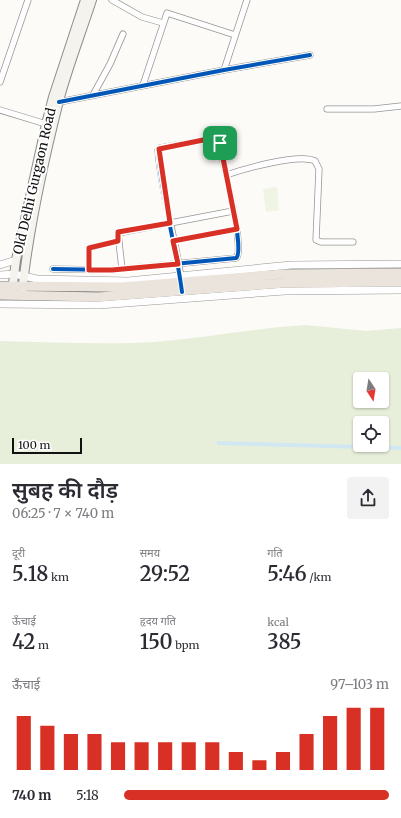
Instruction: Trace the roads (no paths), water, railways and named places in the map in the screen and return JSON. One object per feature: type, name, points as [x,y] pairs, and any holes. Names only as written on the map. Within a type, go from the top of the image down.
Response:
[{"type":"highway","points":[[0,286],[121,287],[181,279],[283,274],[401,273]]},
{"type":"highway","points":[[0,296],[99,298],[285,283],[401,282]]},
{"type":"main road","name":"Old Delhi Gurgaon Road","points":[[22,296],[33,216],[58,99],[85,0]]},
{"type":"main road","name":"Old Delhi Gurgaon Road","points":[[12,296],[16,260],[46,124],[58,99],[92,0]]},
{"type":"street","points":[[0,82],[1,75],[28,0]]},
{"type":"street","points":[[114,0],[142,17],[163,23]]},
{"type":"street","points":[[224,70],[247,0]]},
{"type":"street","points":[[143,85],[168,12],[235,35]]},
{"type":"street","points":[[93,95],[110,64],[122,34]]},
{"type":"street","points":[[58,99],[93,95],[224,70],[310,56]]},
{"type":"street","points":[[327,109],[374,109],[401,106]]},
{"type":"street","points":[[0,110],[46,124]]},
{"type":"street","points":[[53,269],[122,269],[178,264],[236,258],[240,250],[237,229],[220,143],[216,138],[159,149],[173,241],[178,264],[181,279],[182,292]]},
{"type":"street","points":[[226,175],[276,162],[307,159],[315,160],[318,169],[316,240],[319,242],[353,242]]},
{"type":"street","points":[[122,269],[118,232],[233,211]]},
{"type":"street","points":[[173,241],[237,229]]},
{"type":"street","points":[[89,270],[88,248],[118,241]]},
{"type":"street","points":[[0,265],[16,260]]},
{"type":"street","points":[[0,275],[14,274],[36,279],[128,281],[181,279],[291,265],[401,264]]},
{"type":"street","points":[[0,304],[98,305],[285,291],[401,290]]},
{"type":"water","points":[[217,441],[353,445],[353,449],[217,445]]},
{"type":"water","points":[[389,446],[401,446],[401,450],[389,450]]},
{"type":"tunnel","points":[[0,300],[72,301]]}]
